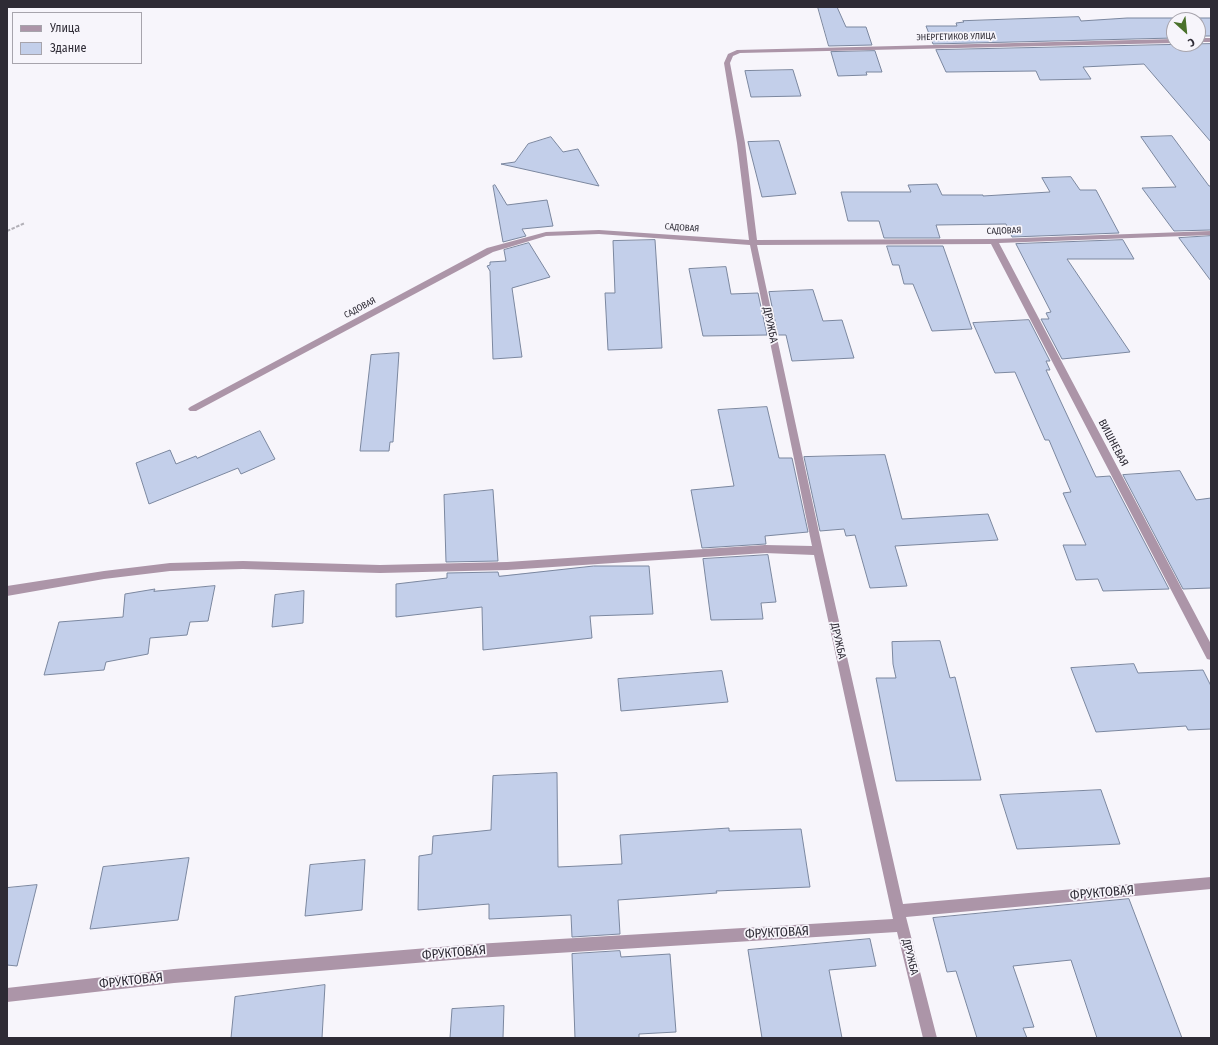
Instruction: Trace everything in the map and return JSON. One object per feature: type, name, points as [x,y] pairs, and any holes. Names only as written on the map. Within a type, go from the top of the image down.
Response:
[{"type":"street","name":"ЭНЕРГЕТИКОВ УЛИЦА","points":[[739,51],[1166,41]]},
{"type":"street","name":"ДРУЖБА","points":[[739,51],[730,55],[727,63],[741,143],[753,243],[818,551],[898,911],[930,1038]]},
{"type":"street","name":"САДОВАЯ","points":[[193,409],[490,250],[509,243],[546,234],[599,232],[753,243],[994,241],[1211,233]]},
{"type":"street","name":"ВИШНЕВАЯ","points":[[994,241],[1211,655]]},
{"type":"street","points":[[7,591],[97,576],[170,567],[244,564],[380,569],[507,566],[765,549],[818,551]]},
{"type":"street","name":"ФРУКТОВАЯ","points":[[898,911],[1211,883]]},
{"type":"street","name":"ФРУКТОВАЯ","points":[[7,995],[174,976],[476,951],[902,925]]},
{"type":"path","points":[[7,231],[25,223]]},
{"type":"building","points":[[818,7],[837,7],[846,27],[866,27],[872,45],[829,46]]},
{"type":"building","points":[[1079,17],[1081,21],[1127,18],[1166,18],[1166,38],[933,44],[926,26],[957,26],[956,23],[964,22],[963,21]]},
{"type":"building","points":[[1206,18],[1211,18],[1211,36],[1206,36]]},
{"type":"building","points":[[1206,44],[1211,44],[1211,142],[1144,64],[1083,67],[1091,79],[1040,80],[1036,71],[946,72],[936,50],[1166,45],[1166,52],[1206,52]]},
{"type":"building","points":[[875,51],[882,72],[866,72],[867,75],[838,76],[831,52]]},
{"type":"building","points":[[793,70],[801,96],[751,97],[745,71]]},
{"type":"building","points":[[1172,136],[1209,186],[1211,186],[1211,230],[1174,231],[1142,188],[1176,187],[1141,137]]},
{"type":"building","points":[[551,137],[563,152],[578,149],[599,186],[501,164],[515,162],[528,144]]},
{"type":"building","points":[[779,141],[796,194],[762,197],[748,142]]},
{"type":"building","points":[[1071,177],[1080,190],[1096,190],[1119,233],[1012,237],[1006,224],[936,225],[940,238],[884,238],[879,221],[848,221],[841,192],[911,192],[908,185],[937,184],[942,195],[983,196],[1050,192],[1042,178]]},
{"type":"building","points":[[495,185],[507,205],[547,200],[553,226],[522,229],[526,236],[503,242],[493,186]]},
{"type":"building","points":[[1211,236],[1211,281],[1179,238]]},
{"type":"building","points":[[655,240],[662,348],[608,350],[605,293],[615,293],[613,241]]},
{"type":"building","points":[[1123,240],[1134,259],[1067,259],[1130,352],[1062,359],[1041,319],[1049,319],[1046,313],[1051,312],[1016,244]]},
{"type":"building","points":[[529,243],[550,277],[512,288],[522,357],[493,359],[490,271],[487,266],[490,265],[490,262],[506,261],[504,250]]},
{"type":"building","points":[[887,246],[943,246],[972,329],[932,331],[913,284],[904,284],[899,265],[893,265]]},
{"type":"building","points":[[726,267],[731,294],[758,293],[767,335],[703,336],[689,269]]},
{"type":"building","points":[[813,290],[823,321],[842,320],[854,358],[792,361],[786,335],[778,335],[769,292]]},
{"type":"building","points":[[1029,320],[1050,361],[1046,361],[1050,370],[1046,370],[1096,477],[1110,476],[1169,589],[1103,591],[1098,579],[1076,580],[1063,545],[1086,545],[1063,493],[1071,492],[1049,440],[1045,440],[1015,372],[995,373],[973,323]]},
{"type":"building","points":[[399,353],[393,442],[390,442],[389,451],[360,451],[371,355]]},
{"type":"building","points":[[767,407],[779,458],[792,458],[808,532],[765,536],[766,544],[702,548],[691,490],[734,486],[718,410]]},
{"type":"building","points":[[260,431],[275,459],[241,474],[238,468],[149,504],[136,463],[170,450],[176,464],[196,456],[197,458]]},
{"type":"building","points":[[885,455],[902,519],[988,514],[998,540],[895,546],[907,586],[870,588],[855,535],[846,536],[844,529],[820,531],[804,457]]},
{"type":"building","points":[[1180,471],[1196,500],[1211,498],[1211,588],[1183,589],[1123,475]]},
{"type":"building","points":[[493,490],[498,561],[446,562],[444,495]]},
{"type":"building","points":[[768,555],[776,602],[761,603],[763,619],[711,620],[703,559]]},
{"type":"building","points":[[594,566],[649,566],[653,614],[590,616],[592,638],[483,650],[482,607],[396,617],[396,584],[447,578],[447,573],[498,572],[499,576]]},
{"type":"building","points":[[215,586],[208,621],[190,622],[187,635],[150,638],[148,654],[106,662],[104,670],[44,675],[59,622],[123,617],[125,594],[155,589],[154,591]]},
{"type":"building","points":[[304,591],[303,623],[272,627],[275,595]]},
{"type":"building","points":[[940,641],[950,678],[955,677],[981,780],[896,781],[876,678],[896,678],[893,664],[892,642]]},
{"type":"building","points":[[1134,664],[1138,673],[1203,670],[1211,686],[1211,729],[1188,730],[1186,726],[1096,732],[1071,668]]},
{"type":"building","points":[[722,671],[728,702],[621,711],[618,679]]},
{"type":"building","points":[[557,773],[558,867],[622,864],[620,835],[729,828],[729,831],[801,829],[810,887],[716,891],[717,893],[618,900],[620,934],[572,937],[571,915],[489,919],[489,904],[418,910],[419,856],[432,854],[433,836],[491,830],[493,776]]},
{"type":"building","points":[[1101,790],[1120,844],[1017,849],[1000,795]]},
{"type":"building","points":[[189,858],[178,920],[90,929],[103,867]]},
{"type":"building","points":[[365,860],[362,910],[305,916],[310,865]]},
{"type":"building","points":[[37,885],[17,966],[7,965],[7,888]]},
{"type":"building","points":[[1129,899],[1182,1038],[1097,1038],[1071,960],[1013,966],[1034,1027],[1023,1028],[1027,1038],[977,1038],[956,971],[947,972],[933,918]]},
{"type":"building","points":[[870,939],[876,966],[829,970],[842,1038],[762,1038],[748,950]]},
{"type":"building","points":[[620,951],[621,957],[670,954],[676,1032],[639,1034],[639,1038],[575,1038],[572,954]]},
{"type":"building","points":[[325,985],[322,1038],[231,1038],[235,997]]},
{"type":"building","points":[[504,1006],[503,1038],[450,1038],[452,1009]]}]
